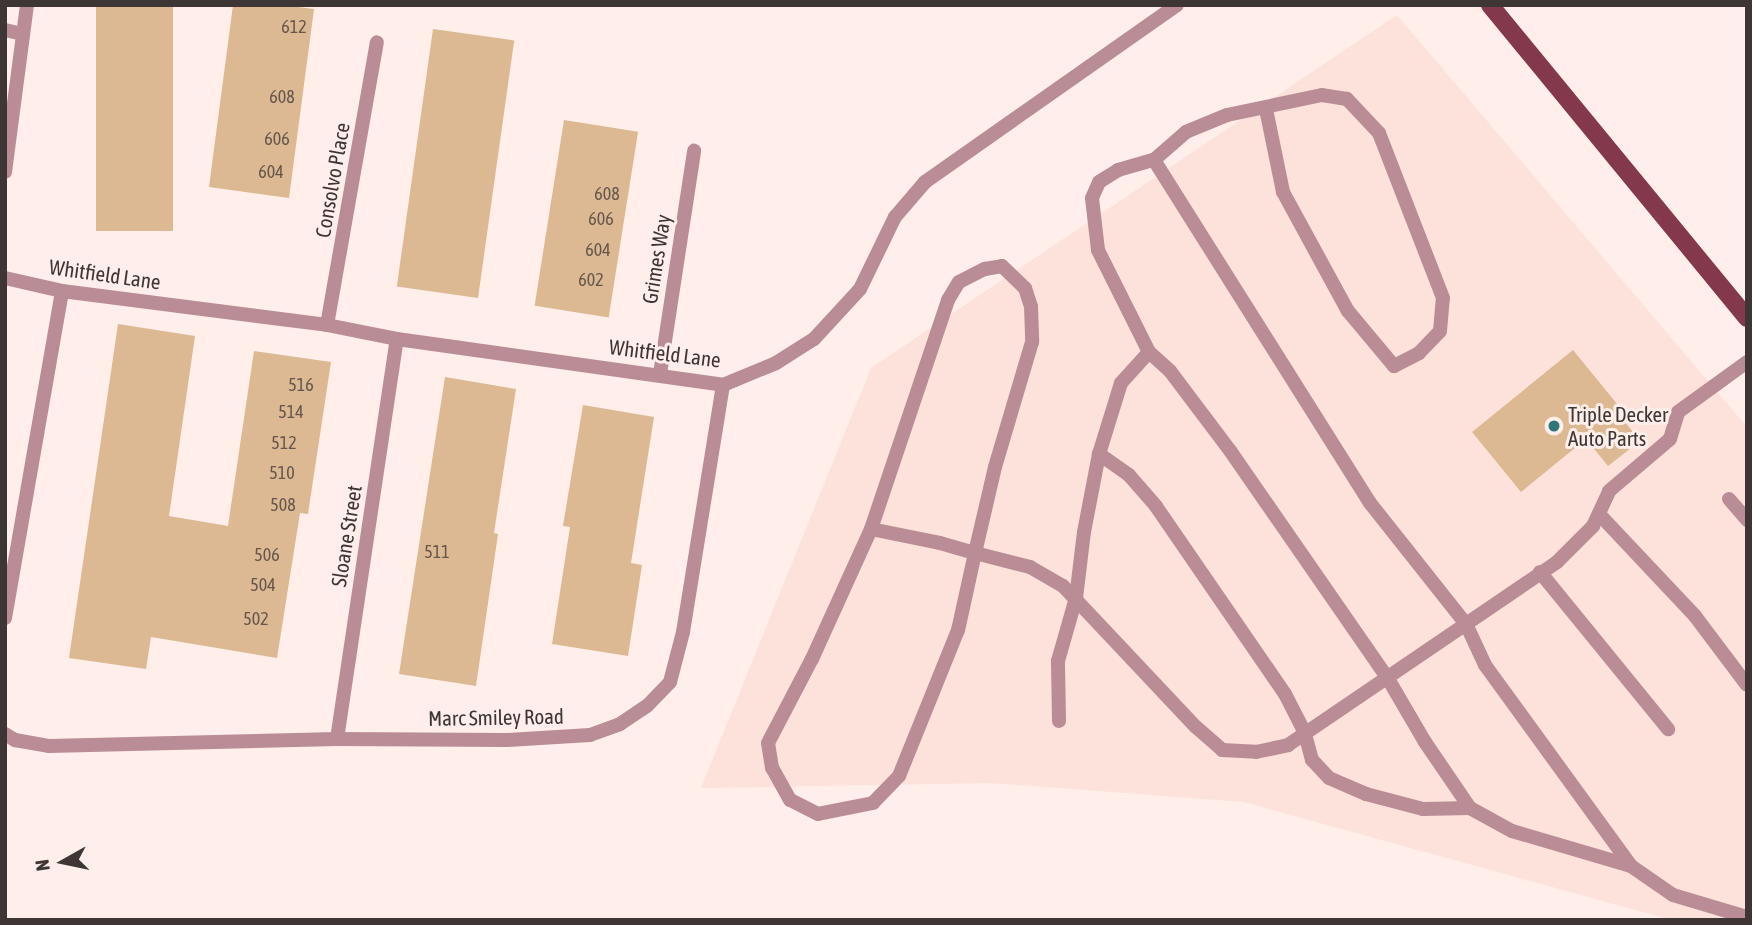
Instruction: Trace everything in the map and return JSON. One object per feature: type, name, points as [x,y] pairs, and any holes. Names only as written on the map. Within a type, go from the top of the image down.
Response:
[{"type":"main road","points":[[1490,5],[1747,318]]},
{"type":"street","points":[[5,172],[27,5]]},
{"type":"street","name":"Whitfield Lane","points":[[5,278],[62,291],[327,325],[397,339],[723,385],[776,363],[814,340],[860,289],[895,217],[925,182],[1177,5]]},
{"type":"street","points":[[5,30],[23,34]]},
{"type":"street","name":"Consolvo Place","points":[[327,325],[377,42]]},
{"type":"street","points":[[1266,109],[1283,192],[1348,311],[1394,366],[1419,353],[1440,331],[1443,298],[1379,133],[1347,99],[1322,95],[1266,109],[1227,115],[1186,132],[1154,160],[1118,170],[1099,182],[1092,198],[1098,250],[1149,352],[1170,371],[1231,452],[1387,677],[1425,742],[1470,808],[1512,831],[1631,866],[1673,895],[1747,917]]},
{"type":"street","name":"Grimes Way","points":[[660,374],[694,151]]},
{"type":"street","points":[[1154,160],[1370,503],[1466,624],[1485,665],[1631,866]]},
{"type":"street","points":[[1002,266],[1025,288],[1031,306],[1032,342],[995,467],[975,552],[958,630],[900,776],[873,803],[818,814],[790,800],[772,768],[768,743],[812,659],[871,529],[948,300],[959,282],[985,269],[1002,266]]},
{"type":"street","points":[[5,618],[62,291]]},
{"type":"street","name":"Sloane Street","points":[[337,739],[397,339]]},
{"type":"street","points":[[1059,721],[1058,661],[1076,598],[1084,532],[1099,453],[1121,383],[1149,352]]},
{"type":"street","points":[[871,529],[1030,567],[1063,586],[1076,598],[1196,727],[1223,750],[1256,751],[1288,745],[1557,562],[1593,526],[1609,491],[1670,439],[1678,412],[1747,362]]},
{"type":"street","name":"Marc Smiley Road","points":[[5,734],[15,740],[49,746],[337,739],[508,740],[590,734],[620,724],[647,706],[670,682],[683,632],[723,385]]},
{"type":"street","points":[[1099,453],[1129,475],[1156,506],[1285,694],[1305,733],[1312,760],[1329,778],[1366,794],[1423,809],[1470,808]]},
{"type":"street","points":[[1729,499],[1747,520]]},
{"type":"street","points":[[1599,514],[1695,616],[1747,685]]},
{"type":"street","points":[[1540,572],[1668,729]]},
{"type":"shaded area","points":[[1397,15],[1747,427],[1747,920],[1672,920],[1244,802],[992,783],[701,788],[871,368]]},
{"type":"building","points":[[96,5],[173,5],[173,231],[96,231]]},
{"type":"building","points":[[233,5],[283,5],[314,9],[289,198],[209,187]]},
{"type":"building","points":[[433,29],[514,40],[478,298],[397,286]]},
{"type":"building","points":[[564,120],[638,132],[609,317],[535,306]]},
{"type":"building","points":[[118,324],[195,336],[169,516],[228,526],[254,351],[331,362],[308,514],[300,513],[277,658],[151,637],[146,669],[69,658]]},
{"type":"building","name":"Triple Decker Auto Parts","points":[[1573,350],[1622,410],[1618,413],[1640,441],[1608,466],[1586,439],[1521,492],[1472,432]]},
{"type":"building","points":[[445,377],[516,389],[494,533],[498,534],[476,686],[399,674]]},
{"type":"building","points":[[583,405],[654,417],[631,563],[642,565],[628,656],[552,644],[570,527],[563,526]]},
{"type":"place","name":"Triple Decker Auto Parts","points":[[1554,426]]}]
